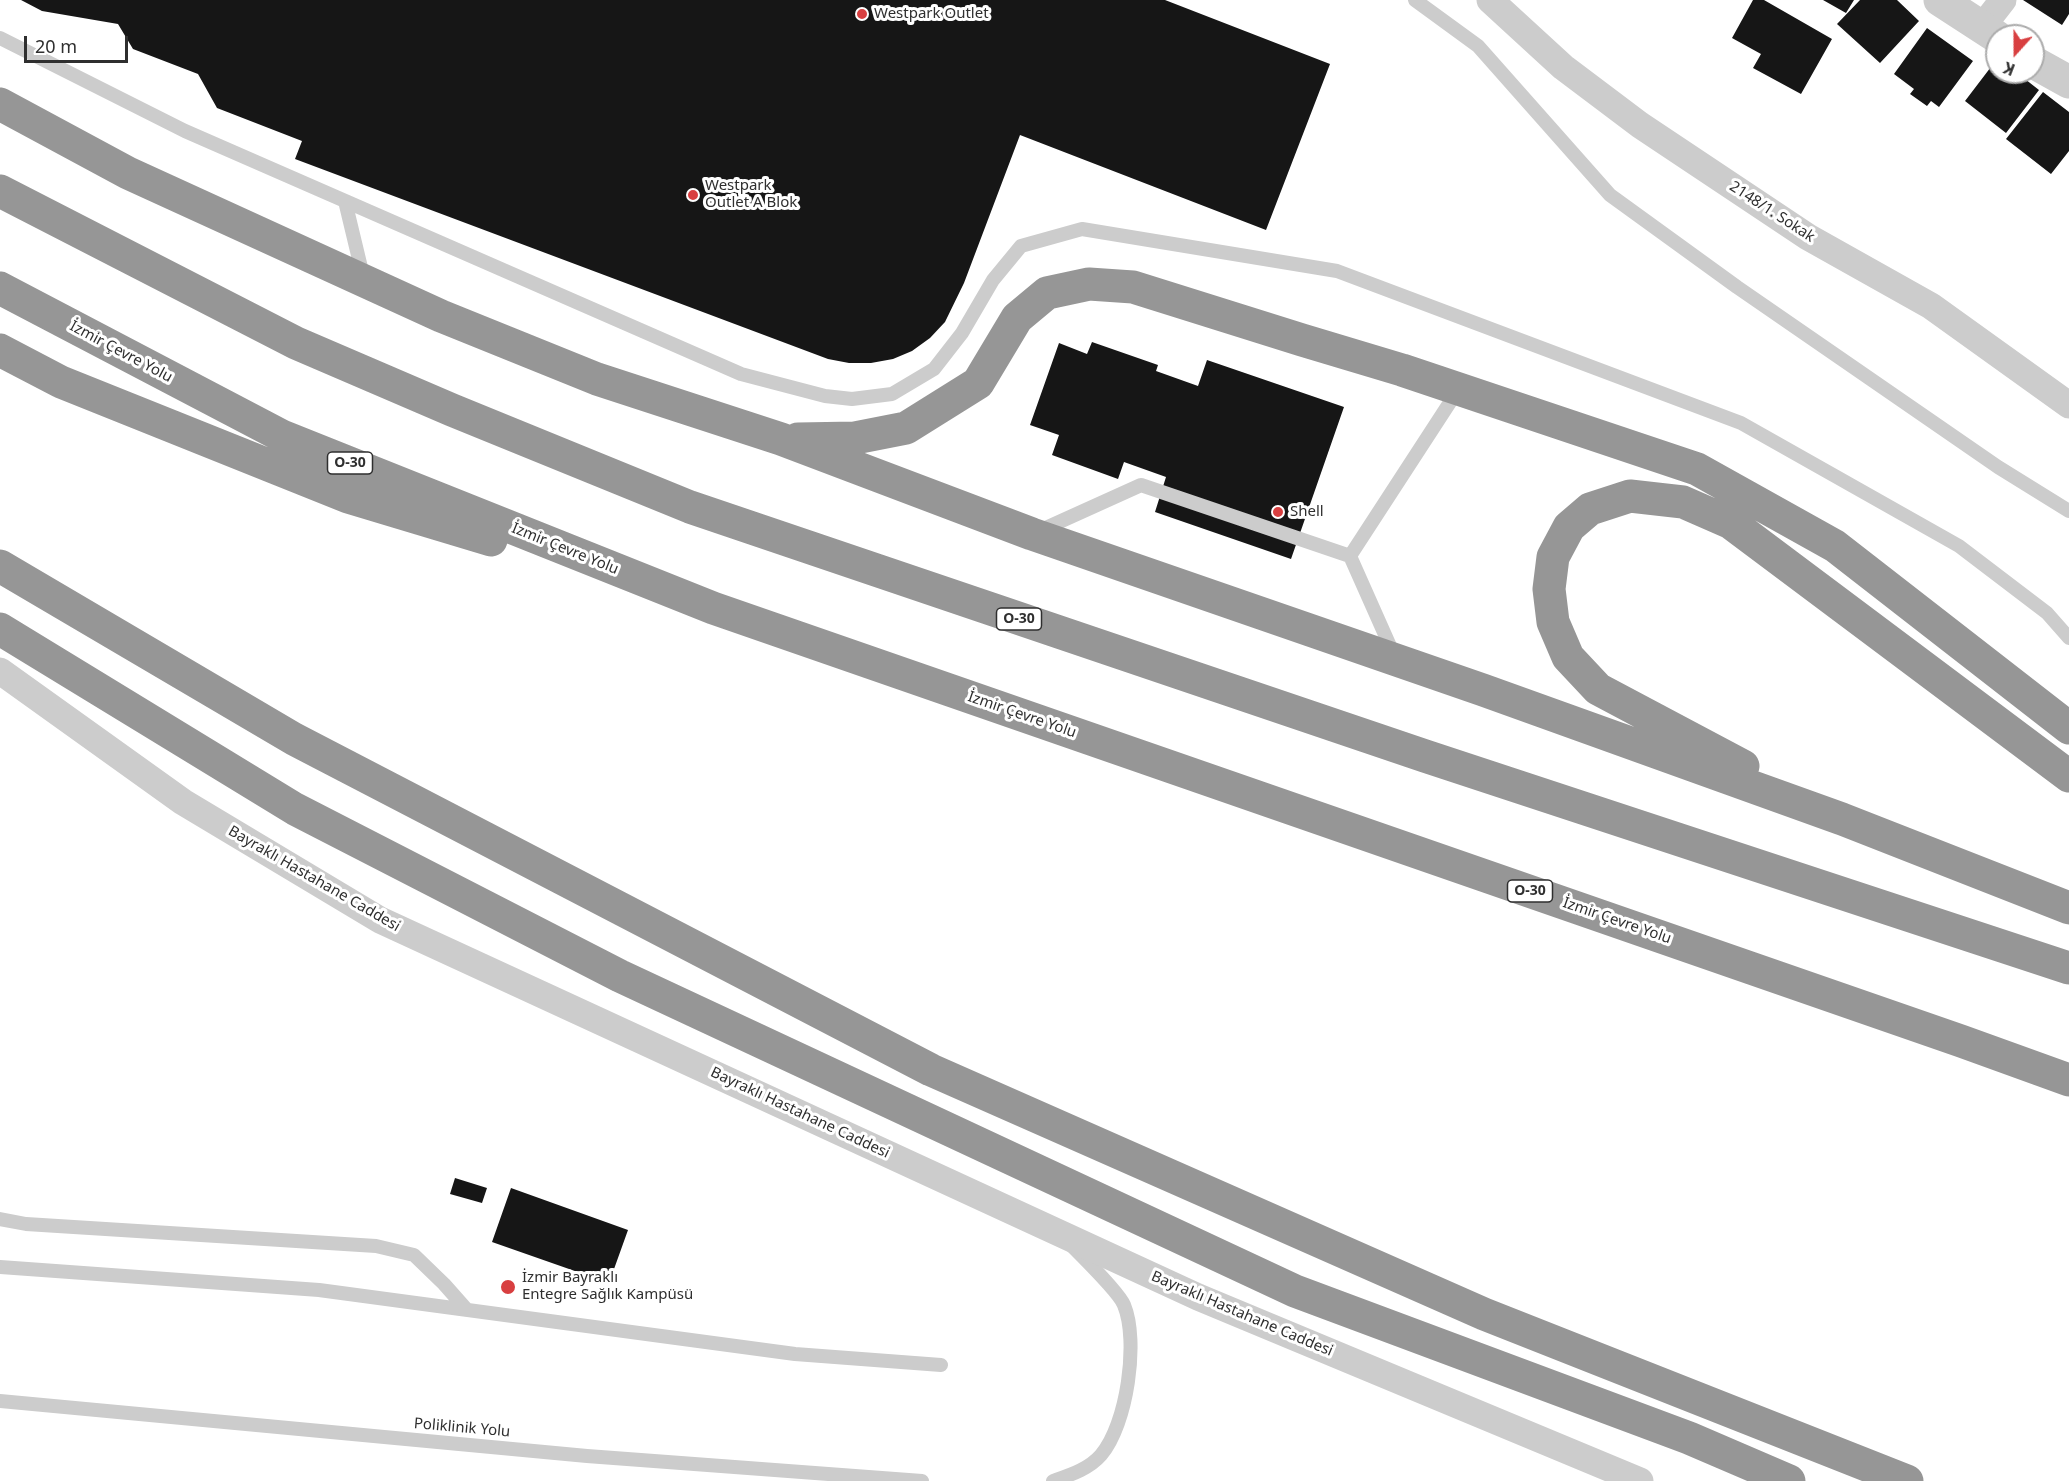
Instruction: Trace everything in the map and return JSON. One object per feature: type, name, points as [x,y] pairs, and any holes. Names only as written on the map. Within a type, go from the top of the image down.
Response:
[{"type":"highway","points":[[0,104],[128,173],[441,316],[597,379],[781,439],[1032,534],[1396,660],[1842,819],[2069,908]]},
{"type":"highway","name":"O-30","points":[[0,191],[296,343],[452,410],[690,507],[1425,756],[2069,968]]},
{"type":"highway","points":[[781,439],[855,438],[906,428],[978,383],[1017,318],[1047,293],[1089,284],[1133,286],[1459,389],[1697,469],[1835,546],[2069,728]]},
{"type":"highway","name":"İzmir Çevre Yolu","points":[[0,288],[282,436],[713,608],[2069,1080]]},
{"type":"highway","points":[[0,350],[61,382],[348,497],[713,608]]},
{"type":"highway","points":[[1842,819],[1598,689],[1568,657],[1553,622],[1549,590],[1553,557],[1569,527],[1590,509],[1630,496],[1683,502],[1731,523],[2069,776]]},
{"type":"highway","points":[[0,566],[294,739],[931,1071],[1484,1314],[1907,1481]]},
{"type":"highway","points":[[0,629],[295,809],[620,976],[1295,1291],[1689,1438],[1789,1481]]},
{"type":"street","name":"2148/1. Sokak","points":[[1490,0],[1563,67],[1640,125],[1808,237],[1931,306],[2069,405]]},
{"type":"street","points":[[1940,0],[1985,29]]},
{"type":"street","points":[[1993,24],[2002,0]]},
{"type":"street","points":[[2045,69],[2069,82]]},
{"type":"street","name":"Bayraklı Hastahane Caddesi","points":[[0,671],[183,802],[380,920],[1198,1297],[1640,1481]]},
{"type":"lane","points":[[1415,0],[1478,46],[1610,195],[1737,287],[1988,460],[2069,511]]},
{"type":"lane","points":[[0,38],[185,131],[741,374],[825,396],[852,399],[892,394],[934,369],[962,333],[993,280],[1022,246],[1082,229],[1337,271],[1741,423],[1959,546],[2047,613],[2069,638]]},
{"type":"lane","points":[[345,201],[364,281]]},
{"type":"lane","points":[[1350,556],[1459,389]]},
{"type":"lane","points":[[1032,534],[1141,485],[1350,556],[1396,660]]},
{"type":"lane","points":[[0,1219],[26,1224],[376,1246],[414,1255],[467,1310]]},
{"type":"lane","points":[[1053,1481],[1079,1472],[1101,1455],[1120,1421],[1132,1347],[1124,1303],[1061,1233]]},
{"type":"lane","points":[[0,1267],[319,1290],[795,1354],[941,1365]]},
{"type":"lane","name":"Poliklinik Yolu","points":[[0,1401],[587,1456],[922,1481]]},
{"type":"building","name":"Westpark Outlet A Blok","points":[[21,0],[1165,0],[1330,64],[1266,230],[1020,135],[964,283],[945,322],[930,338],[912,351],[893,359],[871,363],[849,363],[828,359],[295,159],[302,141],[217,108],[198,74],[133,49],[118,24],[42,11]]},
{"type":"building","points":[[1753,0],[1764,0],[1832,39],[1801,94],[1753,68],[1761,54],[1732,38]]},
{"type":"building","points":[[1823,0],[1854,0],[1846,13]]},
{"type":"building","points":[[1860,0],[1897,0],[1919,21],[1880,63],[1837,24]]},
{"type":"building","points":[[2023,0],[2069,0],[2069,14],[2062,25]]},
{"type":"building","points":[[1927,28],[1973,61],[1939,107],[1931,101],[1927,106],[1910,94],[1914,89],[1894,74]]},
{"type":"building","points":[[1985,75],[1985,84],[2031,84],[2039,90],[2006,133],[1965,101]]},
{"type":"building","points":[[2043,92],[2069,112],[2069,151],[2051,174],[2006,139]]},
{"type":"building","points":[[1092,342],[1158,365],[1156,371],[1198,386],[1207,360],[1344,407],[1291,559],[1155,512],[1166,477],[1124,462],[1118,479],[1052,455],[1059,435],[1030,425],[1059,343],[1087,354]]},
{"type":"building","points":[[455,1178],[487,1188],[482,1203],[450,1194]]},
{"type":"building","points":[[511,1188],[628,1230],[609,1283],[492,1242]]},
{"type":"place","name":"Westpark Outlet","points":[[862,14]]},
{"type":"place","name":"Westpark Outlet A Blok","points":[[693,195]]},
{"type":"place","name":"Shell","points":[[1278,512]]},
{"type":"place","name":"İzmir Bayraklı Entegre Sağlık Kampüsü","points":[[508,1287]]}]
